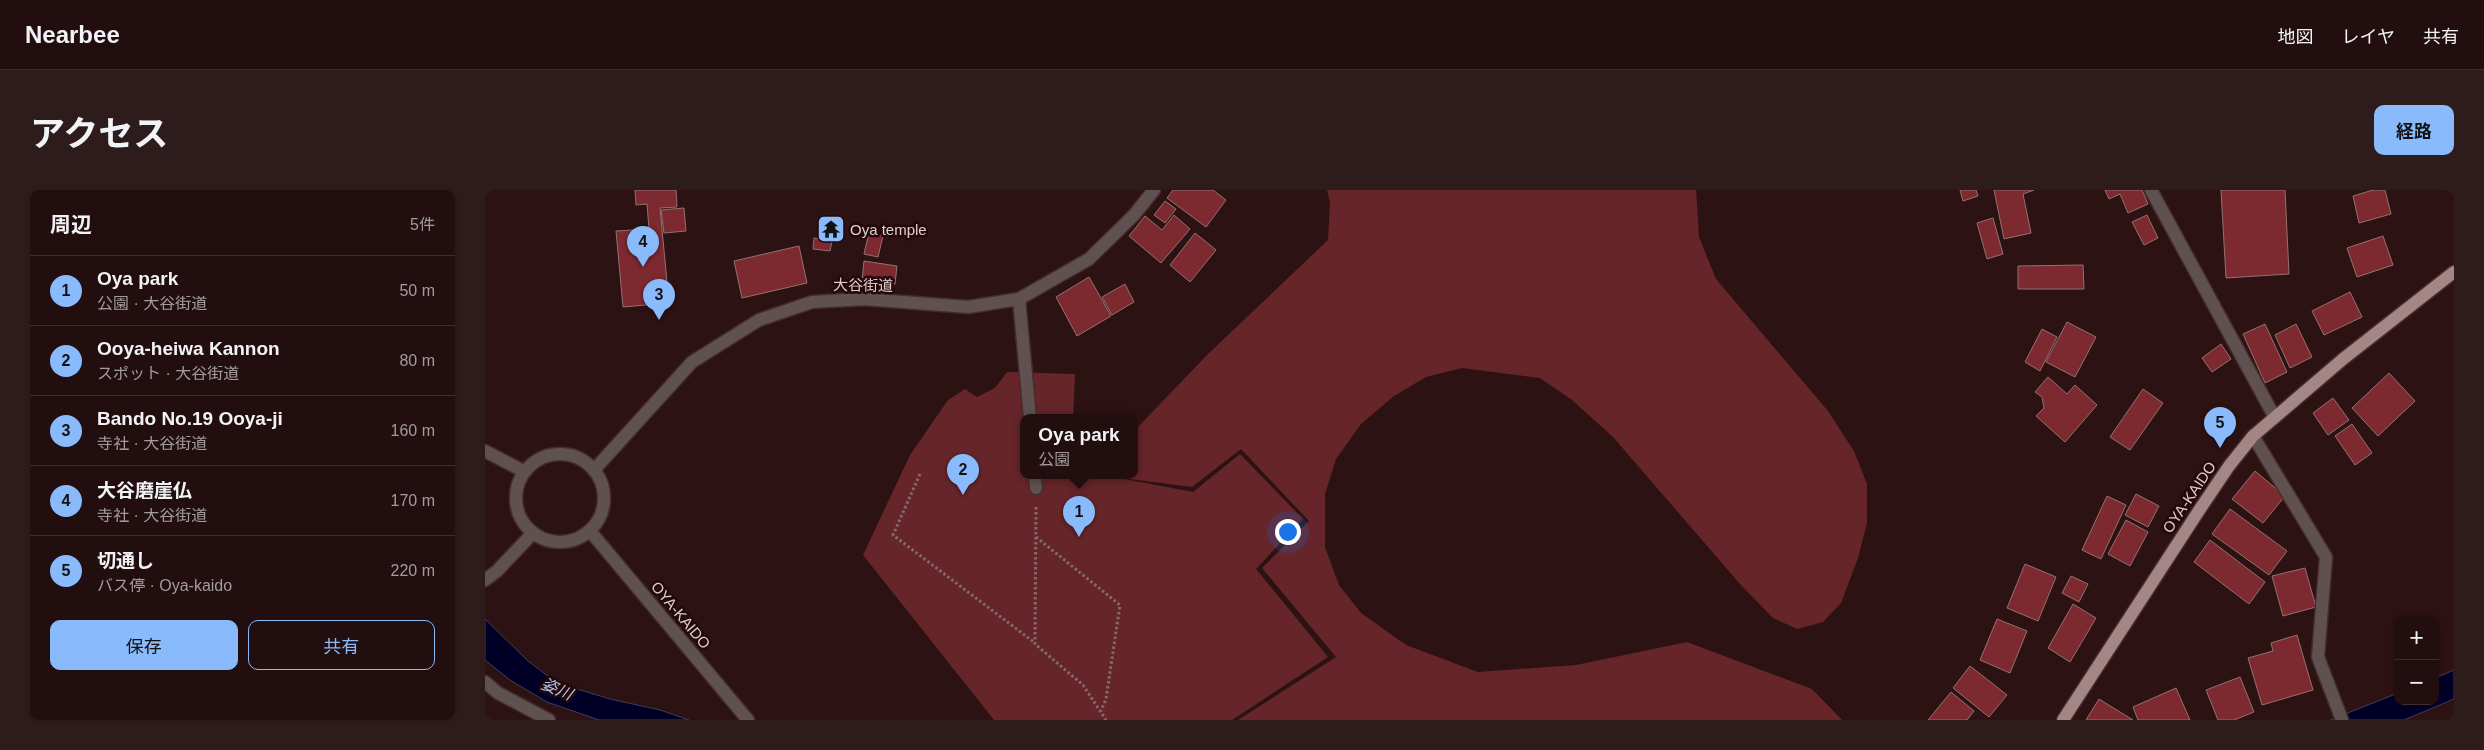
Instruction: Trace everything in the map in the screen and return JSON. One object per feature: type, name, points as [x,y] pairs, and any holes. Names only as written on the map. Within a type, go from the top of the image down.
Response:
[{"type":"main road","name":"OYA-KAIDO","points":[[2063,720],[2204,502],[2253,436],[2274,416],[2454,272]]},
{"type":"street","name":"大谷街道","points":[[594,470],[692,362],[759,320],[812,302],[864,299],[968,307],[1019,299],[1089,259],[1134,215],[1154,190]]},
{"type":"street","points":[[2151,190],[2274,416]]},
{"type":"street","points":[[1019,299],[1029,414]]},
{"type":"street","points":[[2253,436],[2326,557],[2318,657],[2342,720]]},
{"type":"street","points":[[485,451],[525,472]]},
{"type":"street","points":[[559,454],[572,456],[584,461],[594,470],[601,482],[604,494],[603,508],[598,520],[590,531],[580,538],[555,542],[533,533],[523,524],[517,511],[516,498],[518,484],[525,472],[545,456],[559,454]]},
{"type":"street","name":"OYA-KAIDO","points":[[590,531],[747,720]]},
{"type":"street","points":[[485,580],[497,571],[533,533]]},
{"type":"street","points":[[485,682],[498,693],[549,720]]},
{"type":"path","points":[[920,474],[893,535],[1035,644],[1083,685],[1106,720]]},
{"type":"path","points":[[1035,482],[1035,644]]},
{"type":"path","points":[[1036,537],[1120,605],[1106,699],[1101,711]]},
{"type":"shaded area","points":[[1327,190],[1696,190],[1699,237],[1716,279],[1828,411],[1854,451],[1867,484],[1867,523],[1858,558],[1841,603],[1823,622],[1797,629],[1773,618],[1740,584],[1613,437],[1572,400],[1540,378],[1462,368],[1426,377],[1394,396],[1361,424],[1336,459],[1325,494],[1325,547],[1339,585],[1361,613],[1406,645],[1478,672],[1576,665],[1687,642],[1812,689],[1842,720],[1238,720],[1336,657],[1262,568],[1309,521],[1241,449],[1192,487],[1130,479],[1138,479],[1138,427],[1208,354],[1328,240],[1330,202]]},
{"type":"shaded area","points":[[1007,372],[1075,374],[1073,414],[1020,414],[1020,479],[1125,479],[1193,492],[1240,454],[1303,519],[1256,569],[1328,657],[1232,720],[994,720],[863,555],[910,455],[948,400],[965,389],[977,397],[995,388]]},
{"type":"water","name":"姿川","points":[[485,619],[528,661],[557,683],[610,699],[660,710],[689,720],[599,720],[547,702],[510,680],[485,660]]},
{"type":"water","points":[[2454,670],[2454,699],[2404,720],[2330,720],[2394,695],[2394,705],[2439,705],[2439,676]]},
{"type":"building","points":[[635,190],[676,190],[677,207],[660,208],[669,303],[623,307],[616,231],[649,229],[647,204],[636,205]]},
{"type":"building","points":[[1173,190],[1213,190],[1226,200],[1206,227],[1167,198]]},
{"type":"building","points":[[1960,190],[1976,190],[1978,196],[1963,201]]},
{"type":"building","points":[[1994,190],[2034,190],[2023,194],[2031,233],[2004,239]]},
{"type":"building","points":[[2105,190],[2142,190],[2148,204],[2128,213],[2120,194],[2109,199]]},
{"type":"building","points":[[2221,190],[2285,190],[2289,274],[2226,278]]},
{"type":"building","points":[[2373,190],[2385,190],[2391,214],[2359,223],[2353,196]]},
{"type":"building","points":[[1165,201],[1176,209],[1165,223],[1154,215]]},
{"type":"building","points":[[684,208],[686,231],[664,233],[661,210]]},
{"type":"building","points":[[1174,215],[1190,229],[1161,263],[1129,236],[1145,216],[1162,230]]},
{"type":"building","points":[[2147,215],[2158,238],[2144,245],[2132,222]]},
{"type":"building","points":[[1993,218],[2003,254],[1987,259],[1977,223]]},
{"type":"building","points":[[869,232],[883,236],[878,257],[864,254]]},
{"type":"building","points":[[1195,233],[1216,250],[1190,282],[1170,265]]},
{"type":"building","points":[[2383,236],[2393,265],[2357,277],[2347,248]]},
{"type":"building","points":[[814,238],[832,241],[830,251],[813,249]]},
{"type":"building","points":[[799,246],[807,283],[742,298],[734,261]]},
{"type":"building","points":[[864,261],[897,266],[895,284],[862,280]]},
{"type":"building","points":[[2083,265],[2084,289],[2018,289],[2018,266]]},
{"type":"building","points":[[1089,277],[1111,316],[1077,336],[1056,297]]},
{"type":"building","points":[[1125,284],[1134,302],[1112,315],[1102,297]]},
{"type":"building","points":[[2350,292],[2362,317],[2324,335],[2312,311]]},
{"type":"building","points":[[2067,322],[2096,337],[2075,377],[2046,362]]},
{"type":"building","points":[[2265,324],[2287,372],[2265,383],[2243,334]]},
{"type":"building","points":[[2296,324],[2312,357],[2290,368],[2275,335]]},
{"type":"building","points":[[2042,329],[2057,337],[2040,371],[2025,362]]},
{"type":"building","points":[[2221,344],[2231,359],[2212,372],[2202,358]]},
{"type":"building","points":[[2389,373],[2415,401],[2378,436],[2352,408]]},
{"type":"building","points":[[2048,377],[2067,394],[2075,385],[2097,405],[2065,442],[2036,416],[2044,408],[2042,397],[2035,392]]},
{"type":"building","points":[[2143,389],[2163,403],[2130,450],[2110,437]]},
{"type":"building","points":[[2333,398],[2349,420],[2328,435],[2313,413]]},
{"type":"building","points":[[2352,424],[2372,453],[2355,465],[2335,436]]},
{"type":"building","points":[[2255,471],[2285,496],[2263,523],[2232,499]]},
{"type":"building","points":[[2136,494],[2159,506],[2148,527],[2125,515]]},
{"type":"building","points":[[2107,496],[2126,505],[2101,559],[2082,550]]},
{"type":"building","points":[[2230,509],[2287,551],[2269,575],[2212,534]]},
{"type":"building","points":[[2126,520],[2148,532],[2130,566],[2108,554]]},
{"type":"building","points":[[2210,540],[2265,582],[2249,604],[2194,562]]},
{"type":"building","points":[[2025,564],[2056,577],[2038,621],[2007,608]]},
{"type":"building","points":[[2305,568],[2316,607],[2283,616],[2272,576]]},
{"type":"building","points":[[2071,576],[2088,584],[2079,602],[2062,593]]},
{"type":"building","points":[[2073,604],[2096,618],[2070,662],[2048,648]]},
{"type":"building","points":[[1997,619],[2027,631],[2010,673],[1980,660]]},
{"type":"building","points":[[2297,635],[2313,690],[2262,705],[2248,658],[2273,651],[2271,643]]},
{"type":"building","points":[[1970,666],[2007,695],[1989,717],[1953,688]]},
{"type":"building","points":[[2240,677],[2254,712],[2234,720],[2218,720],[2206,690]]},
{"type":"building","points":[[2176,688],[2190,720],[2138,720],[2133,707]]},
{"type":"building","points":[[1951,692],[1974,711],[1967,720],[1928,720]]},
{"type":"building","points":[[2099,699],[2133,720],[2086,720]]},
{"type":"place","name":"Oya temple","points":[[831,229]]},
{"type":"place","name":"大谷磨崖仏","points":[[643,267]]},
{"type":"place","name":"Bando No.19 Ooya-ji","points":[[659,320]]},
{"type":"place","name":"切通し","points":[[2220,448]]},
{"type":"place","name":"Ooya-heiwa Kannon","points":[[963,495]]},
{"type":"place","name":"Oya park","points":[[1079,537]]}]
